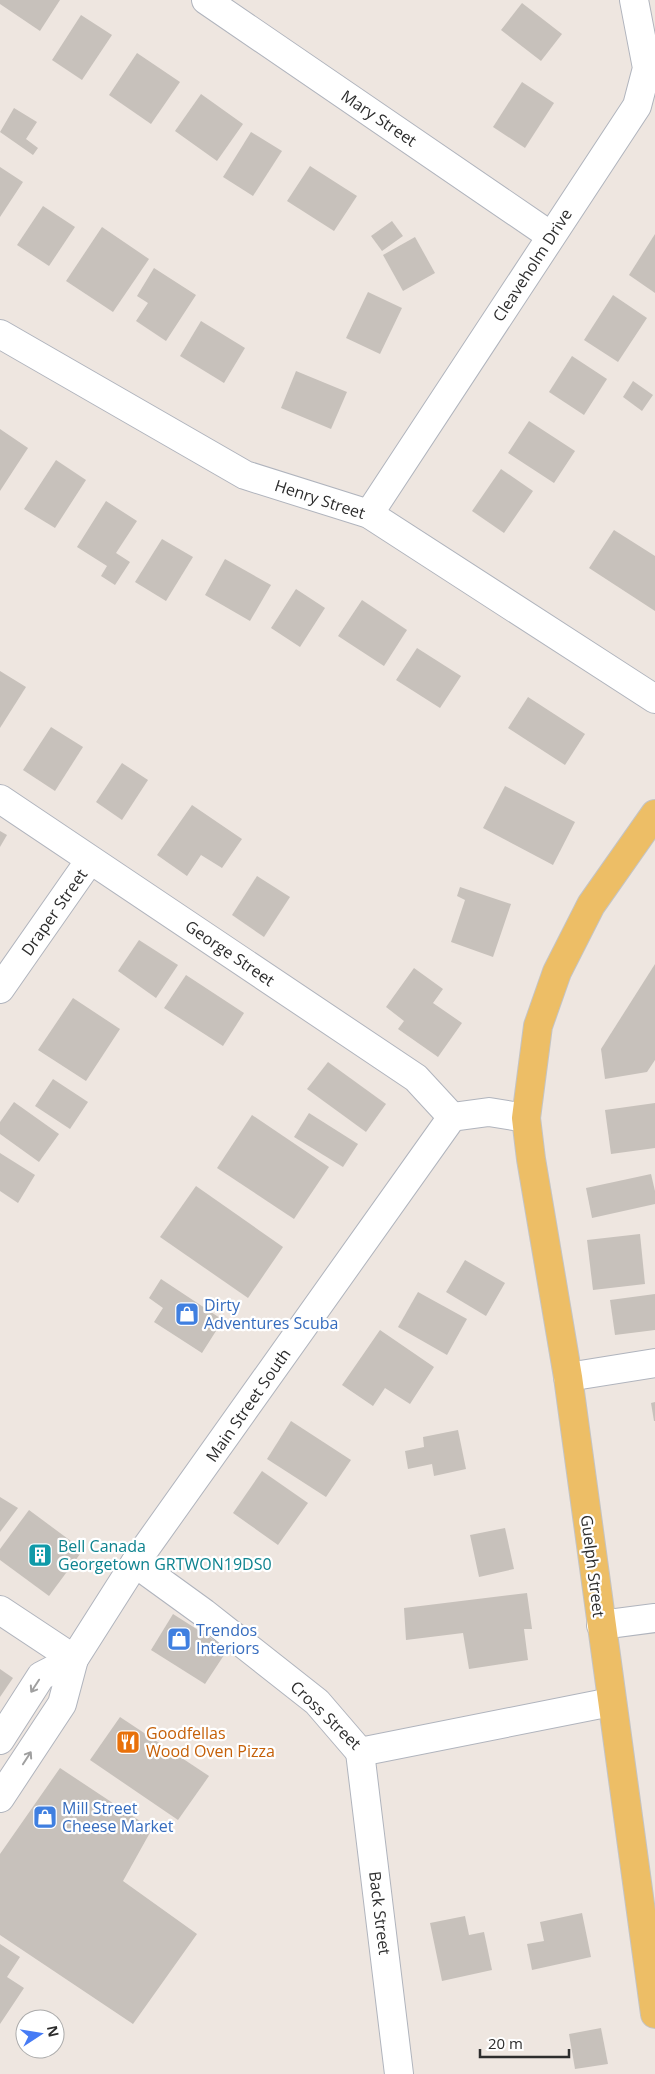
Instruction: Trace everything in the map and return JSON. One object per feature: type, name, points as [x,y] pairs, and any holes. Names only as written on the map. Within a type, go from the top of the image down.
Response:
[{"type":"main road","name":"Guelph Street","points":[[655,814],[591,906],[557,972],[538,1026],[526,1118],[531,1159],[568,1377],[655,2014]]},
{"type":"street","name":"Mary Street","points":[[206,0],[551,236]]},
{"type":"street","name":"Cleaveholm Drive","points":[[369,514],[637,106],[647,68],[634,0]]},
{"type":"street","name":"Henry Street","points":[[0,334],[245,475],[369,514],[655,699]]},
{"type":"street","name":"George Street","points":[[0,798],[416,1078],[452,1117]]},
{"type":"street","name":"Draper Street","points":[[0,989],[90,860]]},
{"type":"street","points":[[452,1117],[489,1112],[526,1118]]},
{"type":"street","name":"Main Street South","points":[[0,1798],[62,1704],[74,1659],[135,1563],[452,1117]]},
{"type":"street","points":[[568,1377],[655,1363]]},
{"type":"street","name":"Cross Street","points":[[135,1563],[204,1613],[317,1702],[360,1752],[611,1702]]},
{"type":"street","points":[[0,1610],[74,1659]]},
{"type":"street","points":[[601,1626],[655,1618]]},
{"type":"street","name":"Main Street South","points":[[0,1740],[42,1676],[74,1659]]},
{"type":"street","name":"Back Street","points":[[360,1752],[399,2074]]},
{"type":"building","points":[[0,0],[60,0],[40,31],[0,4]]},
{"type":"building","points":[[522,3],[562,34],[541,61],[501,30]]},
{"type":"building","points":[[81,15],[112,35],[82,80],[52,60]]},
{"type":"building","points":[[137,53],[180,82],[151,124],[109,95]]},
{"type":"building","points":[[522,82],[554,103],[525,148],[493,127]]},
{"type":"building","points":[[201,94],[243,124],[217,161],[175,131]]},
{"type":"building","points":[[14,108],[37,122],[26,139],[38,148],[33,155],[0,132]]},
{"type":"building","points":[[251,132],[282,151],[253,196],[223,177]]},
{"type":"building","points":[[310,166],[357,196],[334,231],[287,201]]},
{"type":"building","points":[[0,167],[23,182],[0,217]]},
{"type":"building","points":[[43,206],[75,227],[49,266],[17,245]]},
{"type":"building","points":[[392,221],[403,236],[382,251],[371,236]]},
{"type":"building","points":[[102,227],[149,259],[113,312],[66,281]]},
{"type":"building","points":[[655,234],[655,293],[629,275]]},
{"type":"building","points":[[415,237],[435,273],[403,291],[383,255]]},
{"type":"building","points":[[154,268],[196,295],[166,341],[136,321],[148,303],[137,296]]},
{"type":"building","points":[[368,292],[402,308],[380,354],[346,338]]},
{"type":"building","points":[[613,295],[647,318],[618,362],[584,340]]},
{"type":"building","points":[[201,321],[245,348],[224,383],[180,356]]},
{"type":"building","points":[[572,356],[607,379],[584,415],[549,392]]},
{"type":"building","points":[[296,371],[347,392],[331,429],[281,408]]},
{"type":"building","points":[[633,381],[653,395],[642,411],[623,397]]},
{"type":"building","points":[[529,421],[575,451],[554,483],[508,453]]},
{"type":"building","points":[[0,429],[28,448],[0,491]]},
{"type":"building","points":[[56,460],[86,480],[55,528],[24,509]]},
{"type":"building","points":[[501,469],[533,491],[504,533],[472,511]]},
{"type":"building","points":[[106,501],[137,521],[116,553],[130,562],[115,585],[101,576],[107,566],[77,547]]},
{"type":"building","points":[[614,530],[655,556],[655,611],[589,568]]},
{"type":"building","points":[[162,539],[193,557],[166,601],[135,582]]},
{"type":"building","points":[[225,559],[271,585],[250,621],[205,595]]},
{"type":"building","points":[[296,589],[325,608],[300,647],[271,628]]},
{"type":"building","points":[[362,600],[407,630],[384,666],[338,636]]},
{"type":"building","points":[[417,648],[461,676],[440,708],[396,680]]},
{"type":"building","points":[[0,671],[26,687],[0,728]]},
{"type":"building","points":[[528,697],[585,734],[565,765],[508,728]]},
{"type":"building","points":[[51,727],[83,747],[55,791],[23,770]]},
{"type":"building","points":[[122,763],[148,780],[122,820],[96,802]]},
{"type":"building","points":[[505,786],[575,822],[553,865],[483,828]]},
{"type":"building","points":[[192,805],[242,839],[222,868],[201,855],[187,876],[157,855]]},
{"type":"building","points":[[0,831],[7,835],[0,847]]},
{"type":"building","points":[[257,876],[290,897],[264,937],[232,915]]},
{"type":"building","points":[[460,887],[511,904],[493,957],[451,942],[465,900],[457,896]]},
{"type":"building","points":[[139,940],[178,965],[156,998],[118,971]]},
{"type":"building","points":[[655,964],[655,1060],[647,1072],[605,1079],[601,1049]]},
{"type":"building","points":[[414,968],[443,989],[433,1003],[462,1023],[438,1057],[398,1029],[404,1021],[386,1007]]},
{"type":"building","points":[[186,975],[244,1013],[223,1046],[164,1008]]},
{"type":"building","points":[[73,998],[120,1029],[86,1081],[38,1050]]},
{"type":"building","points":[[328,1062],[386,1104],[366,1132],[307,1089]]},
{"type":"building","points":[[53,1079],[88,1102],[70,1129],[35,1106]]},
{"type":"building","points":[[14,1102],[59,1134],[39,1162],[0,1134],[0,1122]]},
{"type":"building","points":[[655,1103],[655,1148],[611,1154],[605,1110]]},
{"type":"building","points":[[309,1113],[358,1144],[343,1167],[294,1137]]},
{"type":"building","points":[[252,1115],[329,1167],[294,1219],[217,1168]]},
{"type":"building","points":[[0,1153],[35,1175],[18,1203],[0,1191]]},
{"type":"building","points":[[651,1174],[655,1191],[655,1204],[592,1218],[586,1188]]},
{"type":"building","points":[[196,1186],[283,1247],[248,1298],[160,1237]]},
{"type":"building","points":[[640,1234],[645,1284],[593,1290],[587,1240]]},
{"type":"building","points":[[465,1260],[505,1283],[486,1316],[446,1292]]},
{"type":"building","name":"Dirty Adventures Scuba","points":[[161,1279],[223,1320],[202,1353],[154,1322],[163,1308],[149,1298]]},
{"type":"building","points":[[418,1292],[467,1319],[447,1355],[398,1327]]},
{"type":"building","points":[[655,1294],[655,1330],[615,1335],[610,1300]]},
{"type":"building","points":[[380,1330],[434,1367],[410,1404],[385,1388],[373,1406],[342,1385]]},
{"type":"building","points":[[655,1402],[655,1421],[654,1421],[651,1403]]},
{"type":"building","points":[[291,1421],[351,1460],[326,1497],[267,1459]]},
{"type":"building","points":[[458,1430],[466,1469],[434,1476],[432,1464],[408,1469],[405,1451],[424,1447],[423,1437]]},
{"type":"building","points":[[262,1471],[308,1503],[278,1545],[233,1513]]},
{"type":"building","points":[[0,1497],[18,1508],[0,1532]]},
{"type":"building","name":"Bell Canada Georgetown GRTWON19DS0","points":[[29,1510],[83,1550],[49,1596],[0,1560],[0,1549]]},
{"type":"building","points":[[505,1528],[514,1569],[479,1577],[470,1535]]},
{"type":"building","points":[[527,1593],[532,1629],[524,1629],[528,1660],[469,1669],[463,1633],[406,1640],[404,1608]]},
{"type":"building","points":[[173,1614],[228,1649],[205,1684],[151,1650]]},
{"type":"building","points":[[0,1669],[13,1678],[0,1697]]},
{"type":"building","points":[[120,1717],[209,1776],[178,1820],[90,1760]]},
{"type":"building","points":[[60,1768],[152,1829],[123,1881],[197,1934],[133,2024],[0,1935],[0,1854]]},
{"type":"building","points":[[582,1913],[591,1957],[532,1970],[527,1944],[544,1941],[540,1922]]},
{"type":"building","points":[[465,1916],[469,1935],[484,1932],[492,1970],[442,1981],[430,1923]]},
{"type":"building","points":[[0,1944],[20,1957],[7,1977],[24,1988],[0,2024]]},
{"type":"building","points":[[601,2028],[608,2064],[575,2069],[569,2034]]},
{"type":"place","name":"Dirty Adventures Scuba","points":[[187,1314]]},
{"type":"place","name":"Bell Canada Georgetown GRTWON19DS0","points":[[40,1555]]},
{"type":"place","name":"Trendos Interiors","points":[[179,1639]]},
{"type":"place","name":"Goodfellas Wood Oven Pizza","points":[[128,1742]]},
{"type":"place","name":"Mill Street Cheese Market","points":[[45,1817]]}]
